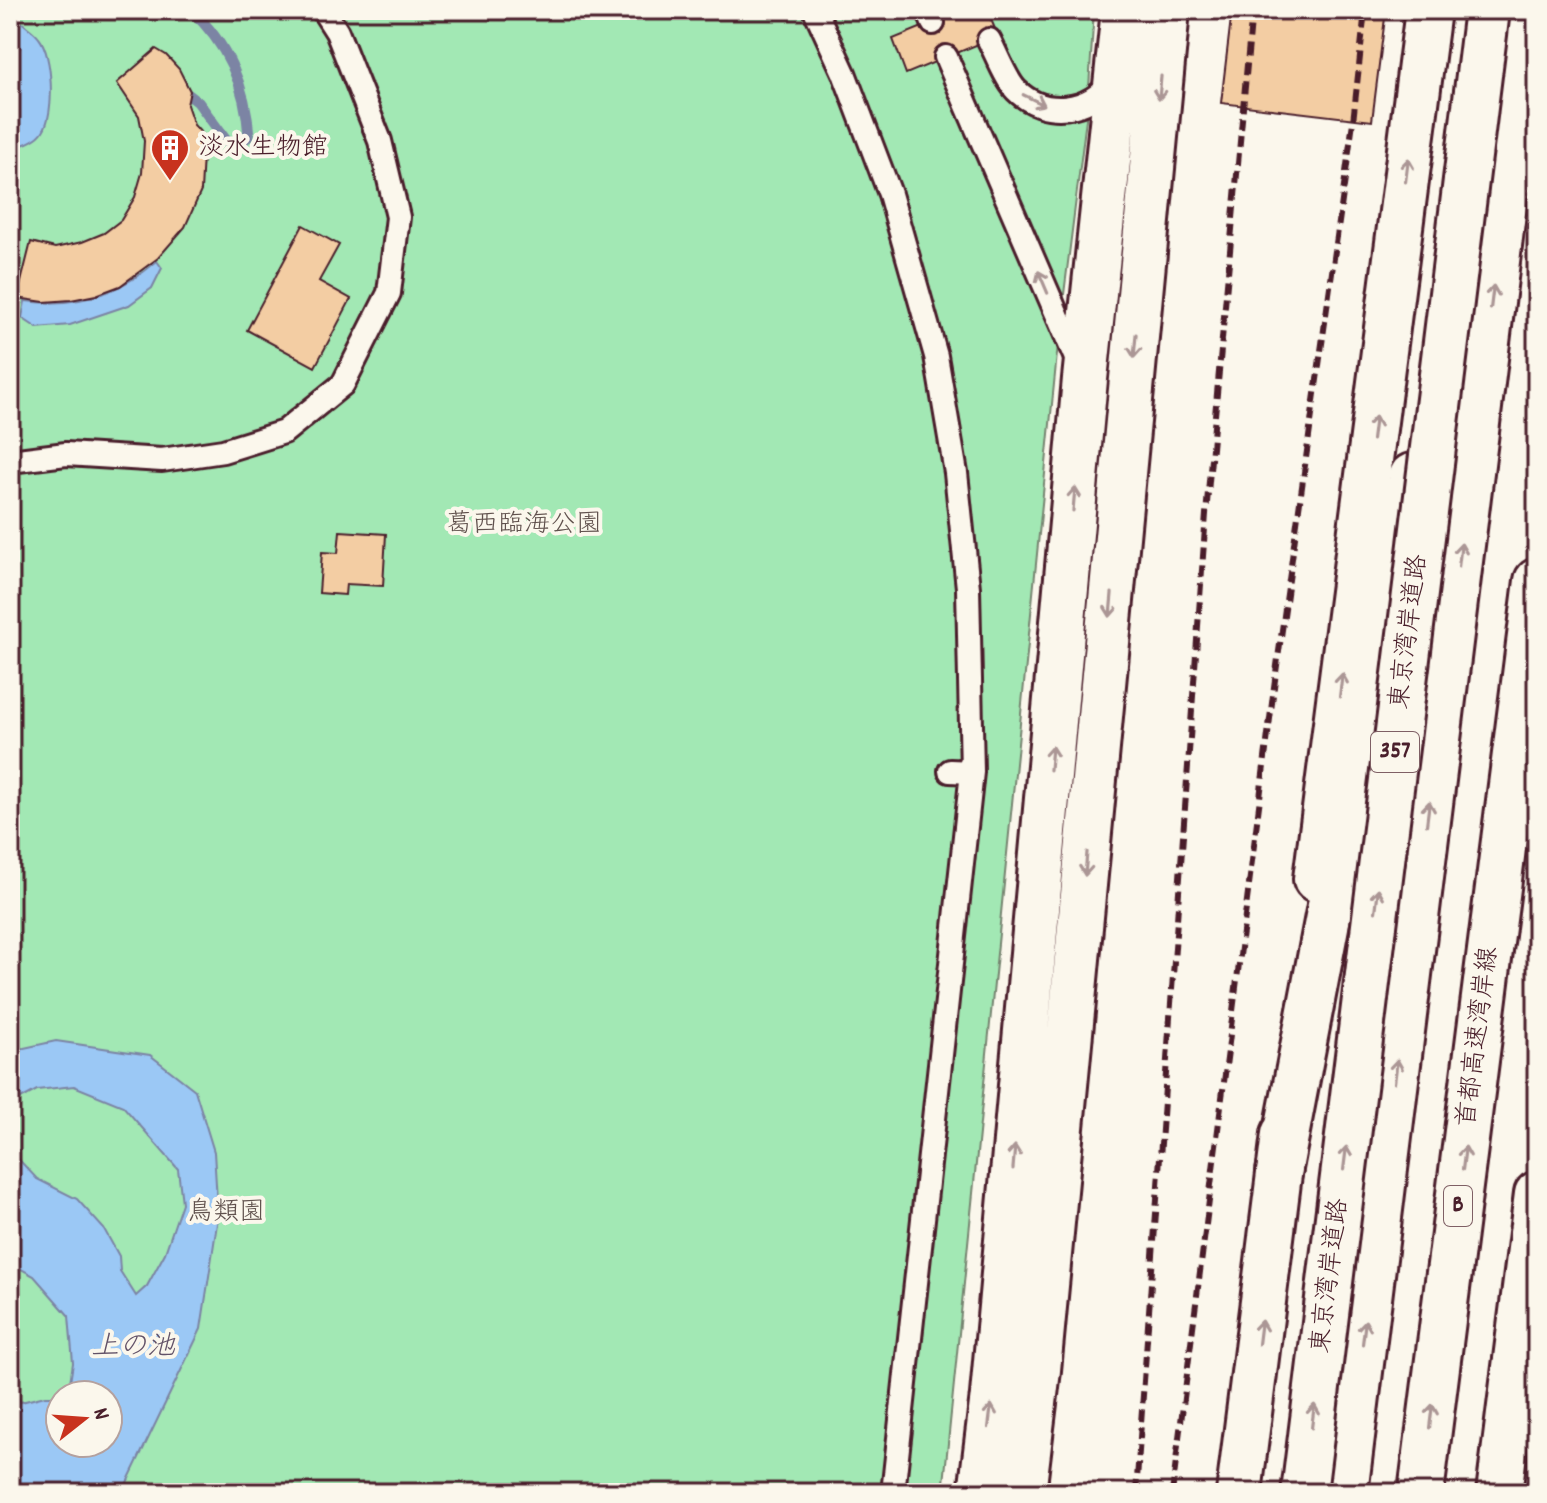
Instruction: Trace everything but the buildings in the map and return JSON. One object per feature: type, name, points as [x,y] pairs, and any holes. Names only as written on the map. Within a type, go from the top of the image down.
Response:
[{"type":"main road","points":[[981,1493],[993,1395],[1085,379],[1124,10]]},
{"type":"main road","points":[[1023,1493],[1041,1339],[1167,10]]},
{"type":"main road","points":[[1239,1493],[1428,10]]},
{"type":"main road","name":"東京湾岸道路","points":[[1304,1493],[1487,10]]},
{"type":"main road","points":[[1279,1173],[1396,556],[1505,10]]},
{"type":"main road","points":[[1345,1493],[1528,10]]},
{"type":"main road","name":"首都高速湾岸線","points":[[1421,1493],[1537,581]]},
{"type":"main road","points":[[1499,1493],[1537,1194]]},
{"type":"main road","points":[[1254,1377],[1270,1493]]},
{"type":"lane","points":[[10,461],[66,454],[162,460],[223,451],[284,432],[343,384],[389,293],[398,217],[380,141],[337,32],[323,10]]},
{"type":"lane","points":[[815,10],[844,73],[890,194],[936,356],[956,473],[968,588],[961,772],[893,1493]]},
{"type":"lane","points":[[989,40],[1016,90],[1036,103],[1061,110],[1091,102],[1117,71]]},
{"type":"lane","points":[[946,57],[1085,379]]},
{"type":"green space","name":"葛西臨海公園","points":[[10,10],[1094,10],[1088,103],[1059,334],[943,1493],[10,1493]]},
{"type":"water","points":[[10,10],[14,10],[18,19],[36,34],[44,46],[50,70],[51,98],[47,123],[40,135],[10,149],[10,61],[20,48],[10,23]]},
{"type":"water","points":[[157,261],[162,268],[152,288],[129,305],[70,325],[37,328],[22,318],[25,301],[61,302],[96,296],[127,282]]},
{"type":"water","name":"上の池","points":[[56,1041],[150,1055],[195,1090],[214,1152],[218,1217],[201,1329],[122,1493],[10,1493],[10,1386],[21,1402],[44,1396],[44,1459],[124,1459],[124,1379],[70,1379],[73,1363],[69,1316],[34,1276],[10,1263],[10,1150],[37,1179],[77,1199],[104,1229],[119,1256],[120,1271],[136,1296],[147,1286],[165,1253],[182,1203],[178,1169],[123,1106],[74,1086],[37,1090],[17,1101],[10,1110],[10,1051]]},
{"type":"waterway","points":[[189,95],[198,102],[228,143],[239,143],[249,136],[244,100],[232,67],[215,37],[191,10]]},
{"type":"railway","points":[[1136,1493],[1206,514],[1252,10]]},
{"type":"railway","points":[[1172,1493],[1274,687],[1353,122],[1365,10]]},
{"type":"place","name":"淡水生物館","points":[[170,182]]},
{"type":"park label","name":"鳥類園","points":[[226,1213]]}]
